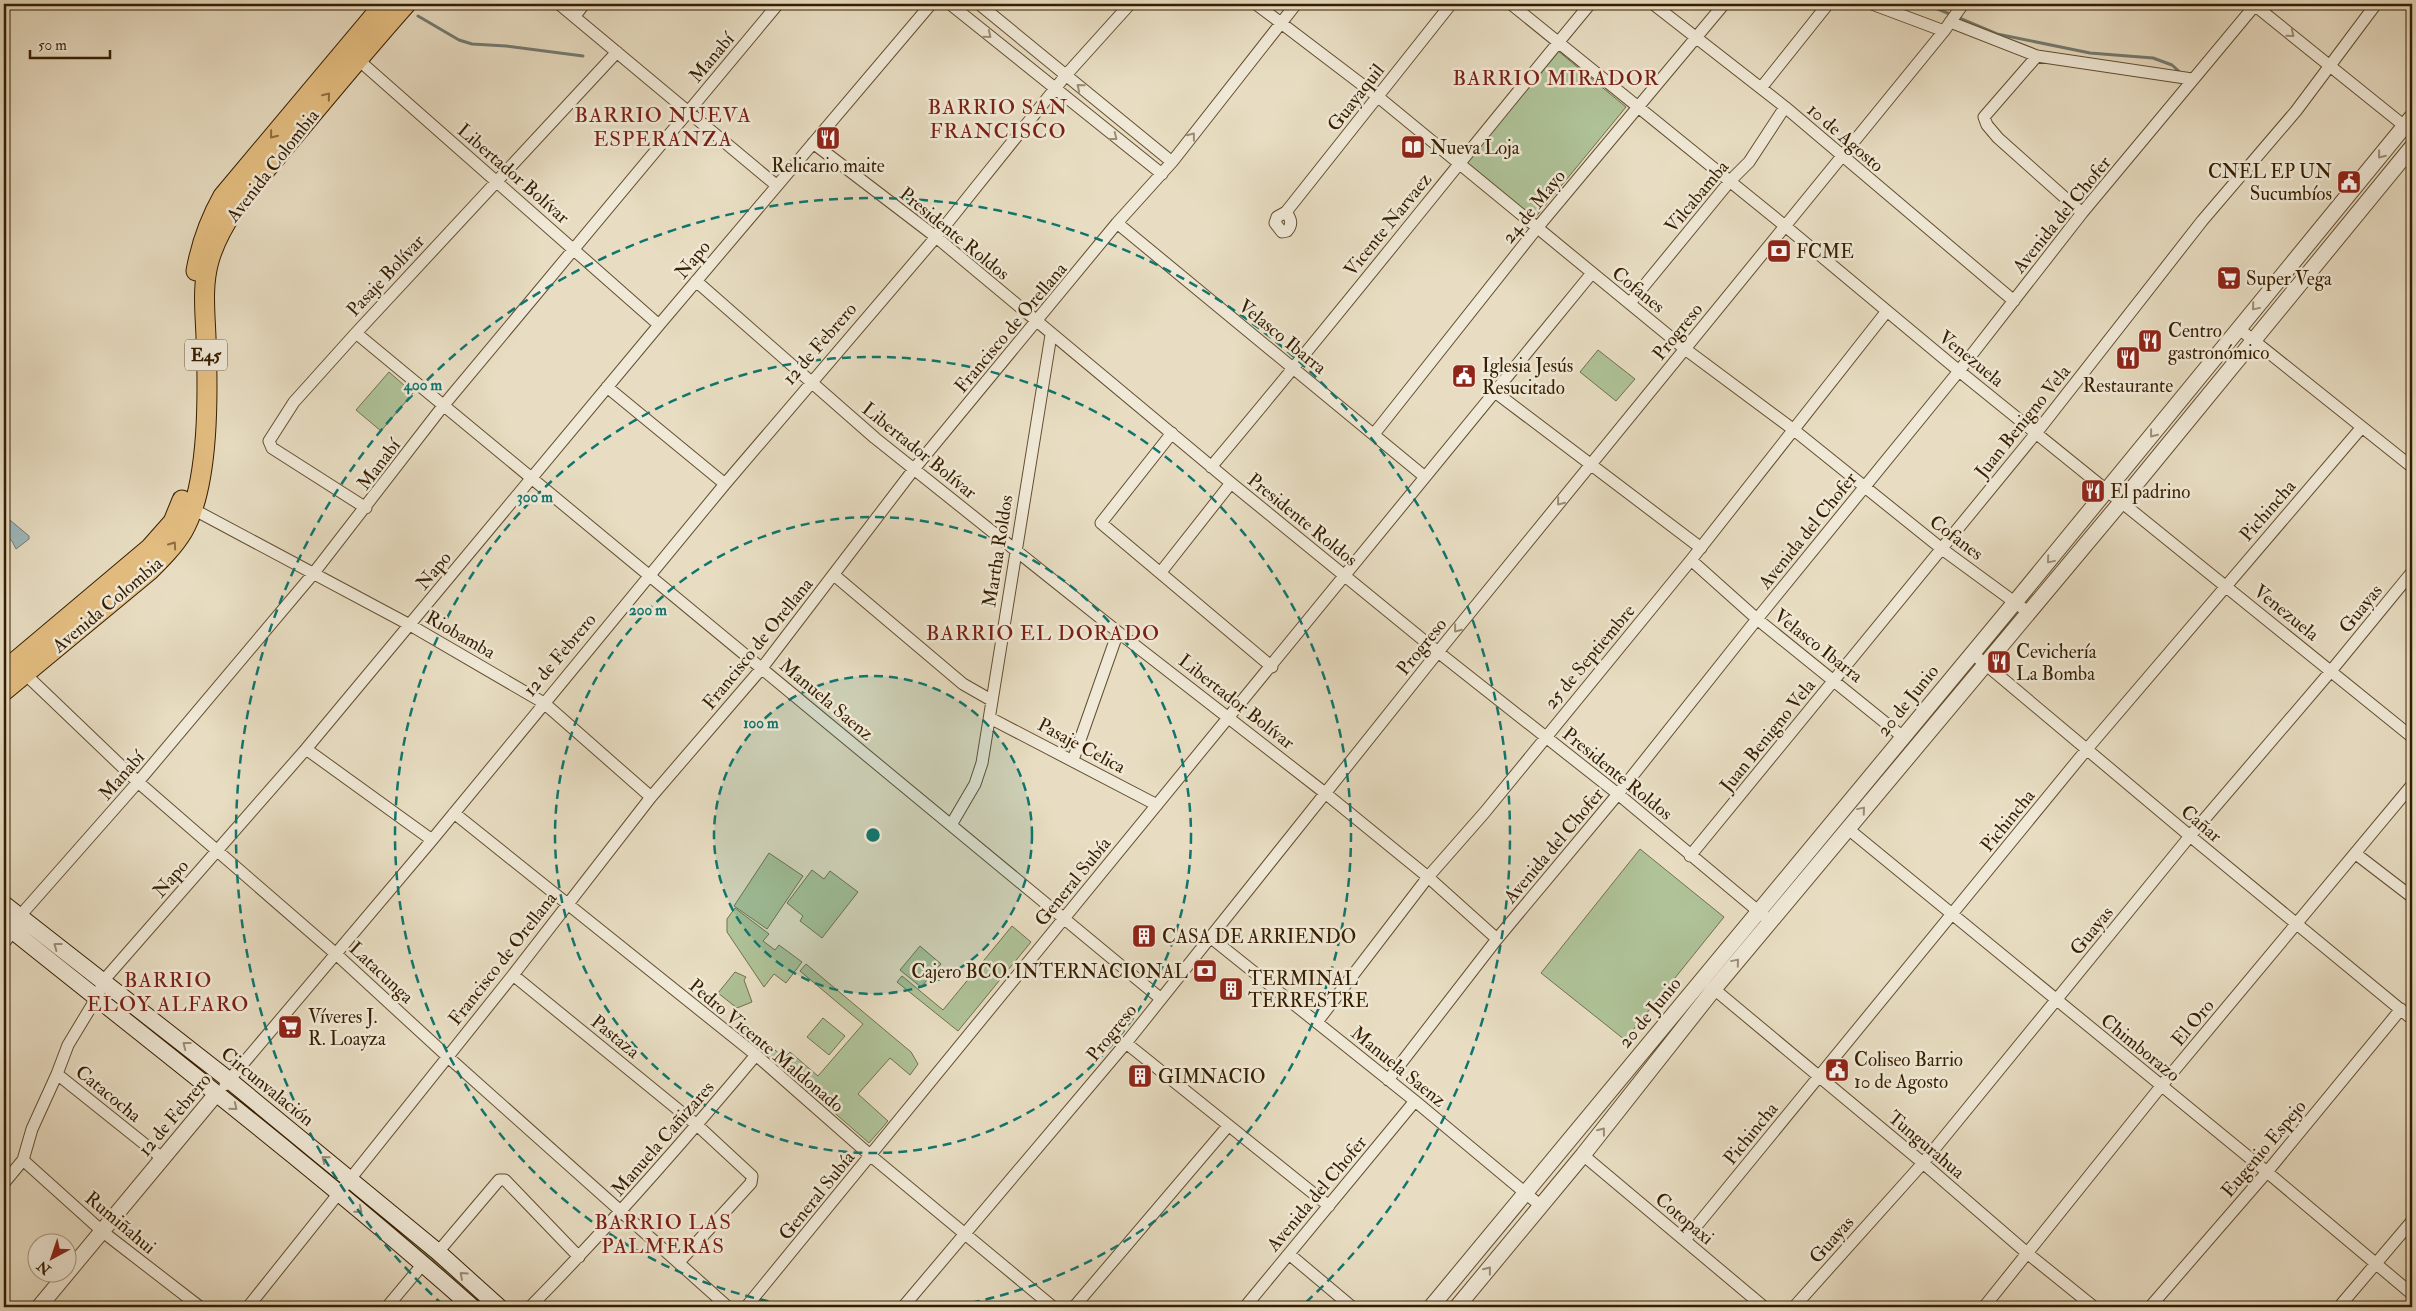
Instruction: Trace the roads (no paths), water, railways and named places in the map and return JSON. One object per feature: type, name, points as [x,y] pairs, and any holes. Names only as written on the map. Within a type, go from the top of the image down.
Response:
[{"type":"main road","name":"Avenida Colombia","points":[[351,54],[384,4]]},
{"type":"main road","name":"Avenida Colombia","points":[[4,691],[14,669],[150,548],[186,505],[193,450],[197,351],[195,274],[201,245],[210,219],[223,196],[351,54],[406,4]]},
{"type":"main road","name":"Circunvalación","points":[[4,904],[10,929],[217,1093],[424,1264],[472,1307]]},
{"type":"main road","name":"Circunvalación","points":[[10,929],[104,980],[438,1252],[499,1307]]},
{"type":"street","points":[[559,4],[776,186]]},
{"type":"street","points":[[575,16],[584,4]]},
{"type":"street","name":"Manabí","points":[[10,929],[138,782],[313,574],[366,508],[443,406],[778,4]]},
{"type":"street","name":"Napo","points":[[4,1183],[24,1160],[32,1129],[68,1045],[97,997],[104,980],[306,749],[658,325],[931,4]]},
{"type":"street","points":[[950,4],[1162,174]]},
{"type":"street","points":[[979,4],[1172,162]]},
{"type":"street","name":"12 de Febrero","points":[[39,1307],[103,1232],[162,1158],[432,840],[725,484],[936,237],[1066,76],[1130,4]]},
{"type":"street","name":"Cofanes","points":[[1256,4],[1377,96],[1685,349],[1794,430],[1942,549],[2028,612]]},
{"type":"street","name":"Francisco de Orellana","points":[[248,1307],[513,975],[651,797],[762,668],[914,470],[1118,223],[1172,162],[1296,4]]},
{"type":"street","name":"Guayaquil","points":[[1286,212],[1450,4]]},
{"type":"street","name":"Venezuela","points":[[1511,4],[1730,181],[1959,371],[2037,432],[2412,737]]},
{"type":"street","name":"Vicente Narvaez","points":[[1211,467],[1295,368],[1458,163],[1590,4]]},
{"type":"street","name":"10 de Agosto","points":[[1653,4],[1761,88],[2014,301]]},
{"type":"street","name":"24 de Mayo","points":[[1374,434],[1537,228],[1724,4]]},
{"type":"street","points":[[1761,88],[1828,4]]},
{"type":"street","points":[[1872,4],[2037,56],[2192,79]]},
{"type":"street","name":"Progreso","points":[[904,1307],[1126,1043],[1438,652],[1947,27],[1963,4]]},
{"type":"street","points":[[2255,4],[2330,65],[2410,125]]},
{"type":"street","name":"Avenida del Chofer","points":[[1388,1080],[1497,940],[1618,794],[1757,619],[1959,371],[2082,213],[2255,4]]},
{"type":"street","name":"Juan Benigno Vela","points":[[1690,856],[2037,432],[2202,221],[2296,111],[2376,4]]},
{"type":"street","name":"Pasaje Bolívar","points":[[366,508],[272,448],[269,441],[294,402],[356,332],[497,180],[546,131],[617,52]]},
{"type":"street","name":"Libertador Bolívar","points":[[351,54],[497,180],[658,325]]},
{"type":"street","points":[[2037,56],[1984,117],[1987,125],[1998,138],[2082,213]]},
{"type":"street","name":"Vilcabamba","points":[[1630,304],[1730,181],[1749,162],[1784,107]]},
{"type":"street","name":"20 de Junio","points":[[1457,1307],[1584,1155],[1714,988],[1765,916],[1903,737],[2108,490],[2238,328],[2410,125]]},
{"type":"street","name":"Presidente Roldos","points":[[813,143],[936,237],[1211,467],[1438,652],[1618,794],[1690,856],[1765,916]]},
{"type":"street","name":"20 de Junio","points":[[1431,1307],[1525,1193],[1765,916],[1847,828],[2122,501],[2412,147]]},
{"type":"street","name":"Velasco Ibarra","points":[[1118,223],[1425,477]]},
{"type":"street","name":"General Subía","points":[[746,1307],[1272,667],[1592,273]]},
{"type":"street","name":"Libertador Bolívar","points":[[696,281],[914,470],[1325,793],[1428,877],[1497,940]]},
{"type":"street","name":"25 de Septiembre","points":[[1317,1022],[1428,877],[1701,548],[1887,311]]},
{"type":"street","points":[[2238,328],[2412,467]]},
{"type":"street","name":"Manuela Saenz","points":[[356,332],[443,406],[1065,917],[1160,998]]},
{"type":"street","name":"Martha Roldos","points":[[952,825],[975,784],[990,718],[991,700],[1015,548],[1051,335]]},
{"type":"street","points":[[607,387],[725,484]]},
{"type":"street","points":[[1495,392],[1701,548]]},
{"type":"street","name":"Pichincha","points":[[1685,1240],[2088,749],[2362,427]]},
{"type":"street","points":[[1172,433],[1100,523],[1161,572],[1272,667]]},
{"type":"street","points":[[1161,572],[1231,483]]},
{"type":"street","name":"Riobamba","points":[[186,505],[410,625],[544,703],[651,797]]},
{"type":"street","name":"Velasco Ibarra","points":[[1691,560],[1757,619],[1835,680],[1903,737]]},
{"type":"street","name":"Guayas","points":[[1794,1307],[1924,1163],[2190,836],[2331,671],[2412,572]]},
{"type":"street","points":[[834,574],[963,684],[991,700]]},
{"type":"street","points":[[1073,760],[1118,632]]},
{"type":"street","name":"Cañar","points":[[1972,653],[2412,1019]]},
{"type":"street","name":"Latacunga","points":[[14,669],[138,782],[336,954],[448,1057],[622,1210],[728,1307]]},
{"type":"street","name":"Pasaje Celica","points":[[990,718],[1157,805]]},
{"type":"street","points":[[306,749],[432,840]]},
{"type":"street","name":"El Oro","points":[[1984,1307],[2162,1085],[2412,785]]},
{"type":"street","name":"Pedro Vicente Maldonado","points":[[454,813],[756,1055],[871,1156],[1054,1307]]},
{"type":"street","name":"Chimborazo","points":[[1847,828],[2056,1001],[2162,1085],[2412,1294]]},
{"type":"street","points":[[2356,854],[2412,897]]},
{"type":"street","name":"Manuela Saenz","points":[[1210,937],[1415,1101],[1540,1206]]},
{"type":"street","name":"Pastaza","points":[[513,975],[698,1125],[752,1176],[751,1183],[679,1262]]},
{"type":"street","name":"Tungurahua","points":[[1714,988],[1924,1163],[2027,1253],[2094,1307]]},
{"type":"street","name":"Eugenio Espejo","points":[[2150,1307],[2267,1172],[2400,1009]]},
{"type":"street","points":[[1126,1043],[1329,1206]]},
{"type":"street","name":"Manuela Cañizares","points":[[530,1307],[622,1210],[698,1125],[756,1055]]},
{"type":"street","name":"Catacocha","points":[[57,1074],[162,1158]]},
{"type":"street","name":"Avenida del Chofer","points":[[1245,1307],[1415,1101]]},
{"type":"street","points":[[1074,1307],[1228,1126]]},
{"type":"street","name":"Cotopaxi","points":[[1584,1155],[1764,1307]]},
{"type":"street","name":"Rumiñahui","points":[[24,1160],[103,1232],[200,1307]]},
{"type":"street","points":[[438,1252],[499,1180],[505,1180],[579,1257]]},
{"type":"street","points":[[2339,1307],[2412,1220]]},
{"type":"street","points":[[1289,1254],[1352,1307]]},
{"type":"street","points":[[387,1307],[424,1264]]},
{"type":"water","points":[[4,515],[29,536],[29,539],[16,549],[12,541],[4,535]]},
{"type":"waterway","points":[[1926,4],[1997,34],[2090,53],[2153,58],[2172,65],[2182,74]]},
{"type":"waterway","points":[[418,16],[459,40],[472,44],[506,46],[583,56]]},
{"type":"place","name":"Relicario maite","points":[[828,138]]},
{"type":"place","name":"Nueva Loja","points":[[1413,147]]},
{"type":"place","name":"CNEL EP UN Sucumbíos","points":[[2349,182]]},
{"type":"place","name":"FCME","points":[[1779,251]]},
{"type":"place","name":"Super Vega","points":[[2229,278]]},
{"type":"place","name":"Centro gastronómico","points":[[2150,341]]},
{"type":"place","name":"Restaurante","points":[[2128,358]]},
{"type":"place","name":"Iglesia Jesús Resucitado","points":[[1464,376]]},
{"type":"place","name":"El padrino","points":[[2093,491]]},
{"type":"place","name":"Cevichería La Bomba","points":[[1999,662]]},
{"type":"place","name":"CASA DE ARRIENDO","points":[[1144,936]]},
{"type":"place","name":"Cajero BCO. INTERNACIONAL","points":[[1205,971]]},
{"type":"place","name":"TERMINAL TERRESTRE","points":[[1231,989]]},
{"type":"place","name":"Víveres J. R. Loayza","points":[[290,1027]]},
{"type":"place","name":"Coliseo Barrio 10 de Agosto","points":[[1837,1070]]},
{"type":"place","name":"GIMNACIO","points":[[1140,1076]]},
{"type":"district","name":"BARRIO MIRADOR","points":[[1556,78]]},
{"type":"district","name":"BARRIO SAN FRANCISCO","points":[[998,119]]},
{"type":"district","name":"BARRIO NUEVA ESPERANZA","points":[[663,127]]},
{"type":"district","name":"BARRIO EL DORADO","points":[[1043,633]]},
{"type":"district","name":"BARRIO ELOY ALFARO","points":[[168,992]]},
{"type":"district","name":"BARRIO LAS PALMERAS","points":[[663,1234]]}]
